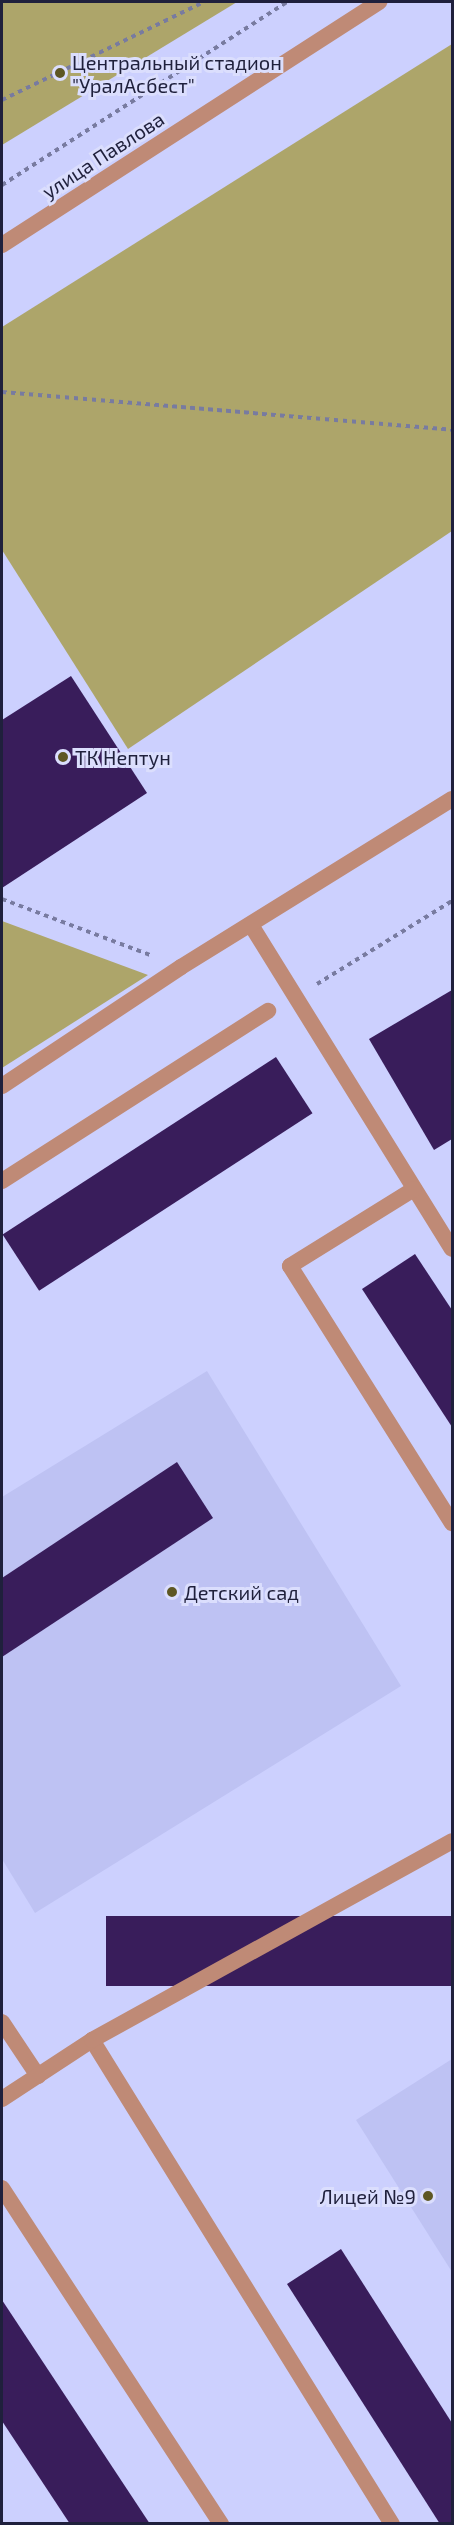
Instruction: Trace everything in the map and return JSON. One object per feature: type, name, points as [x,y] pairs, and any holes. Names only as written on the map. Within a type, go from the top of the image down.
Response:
[{"type":"street","name":"улица Павлова","points":[[2,245],[379,2]]},
{"type":"street","points":[[2,1086],[181,967],[453,799]]},
{"type":"street","points":[[251,925],[414,1189],[450,1241]]},
{"type":"street","points":[[2,1181],[268,1011]]},
{"type":"street","points":[[414,1189],[290,1266],[453,1523]]},
{"type":"street","points":[[2,2099],[92,2040],[453,1841]]},
{"type":"street","points":[[2,2022],[38,2076]]},
{"type":"street","points":[[92,2040],[392,2523]]},
{"type":"street","points":[[2,2188],[221,2523]]},
{"type":"path","points":[[2,100],[204,2]]},
{"type":"path","points":[[2,185],[287,2]]},
{"type":"path","points":[[2,392],[453,430]]},
{"type":"path","points":[[2,899],[181,967]]},
{"type":"path","points":[[295,997],[453,901]]},
{"type":"shaded area","name":"Центральный стадион \"УралАсбест\"","points":[[2,2],[237,2],[2,145]]},
{"type":"shaded area","points":[[452,44],[452,531],[128,749],[2,550],[2,327]]},
{"type":"shaded area","points":[[2,921],[148,975],[2,1068]]},
{"type":"shaded area","name":"Детский сад","points":[[207,1371],[401,1686],[35,1913],[2,1859],[2,1497]]},
{"type":"shaded area","name":"Лицей №9","points":[[452,2059],[452,2272],[356,2120]]},
{"type":"building","name":"ТК Нептун","points":[[71,676],[147,793],[2,888],[2,720]]},
{"type":"building","points":[[452,990],[452,1139],[434,1150],[369,1039]]},
{"type":"building","points":[[276,1057],[312,1113],[39,1291],[3,1235]]},
{"type":"building","points":[[415,1254],[452,1310],[452,1427],[362,1289]]},
{"type":"building","points":[[177,1462],[213,1518],[2,1657],[2,1578]]},
{"type":"building","points":[[106,1916],[452,1916],[452,1986],[106,1986]]},
{"type":"building","points":[[341,2249],[452,2423],[452,2524],[440,2524],[287,2284]]},
{"type":"building","points":[[2,2300],[150,2524],[70,2524],[2,2421]]},
{"type":"place","name":"Центральный стадион \"УралАсбест\"","points":[[60,73]]},
{"type":"place","name":"ТК Нептун","points":[[63,757]]},
{"type":"place","name":"Детский сад","points":[[172,1592]]},
{"type":"place","name":"Лицей №9","points":[[428,2196]]}]
